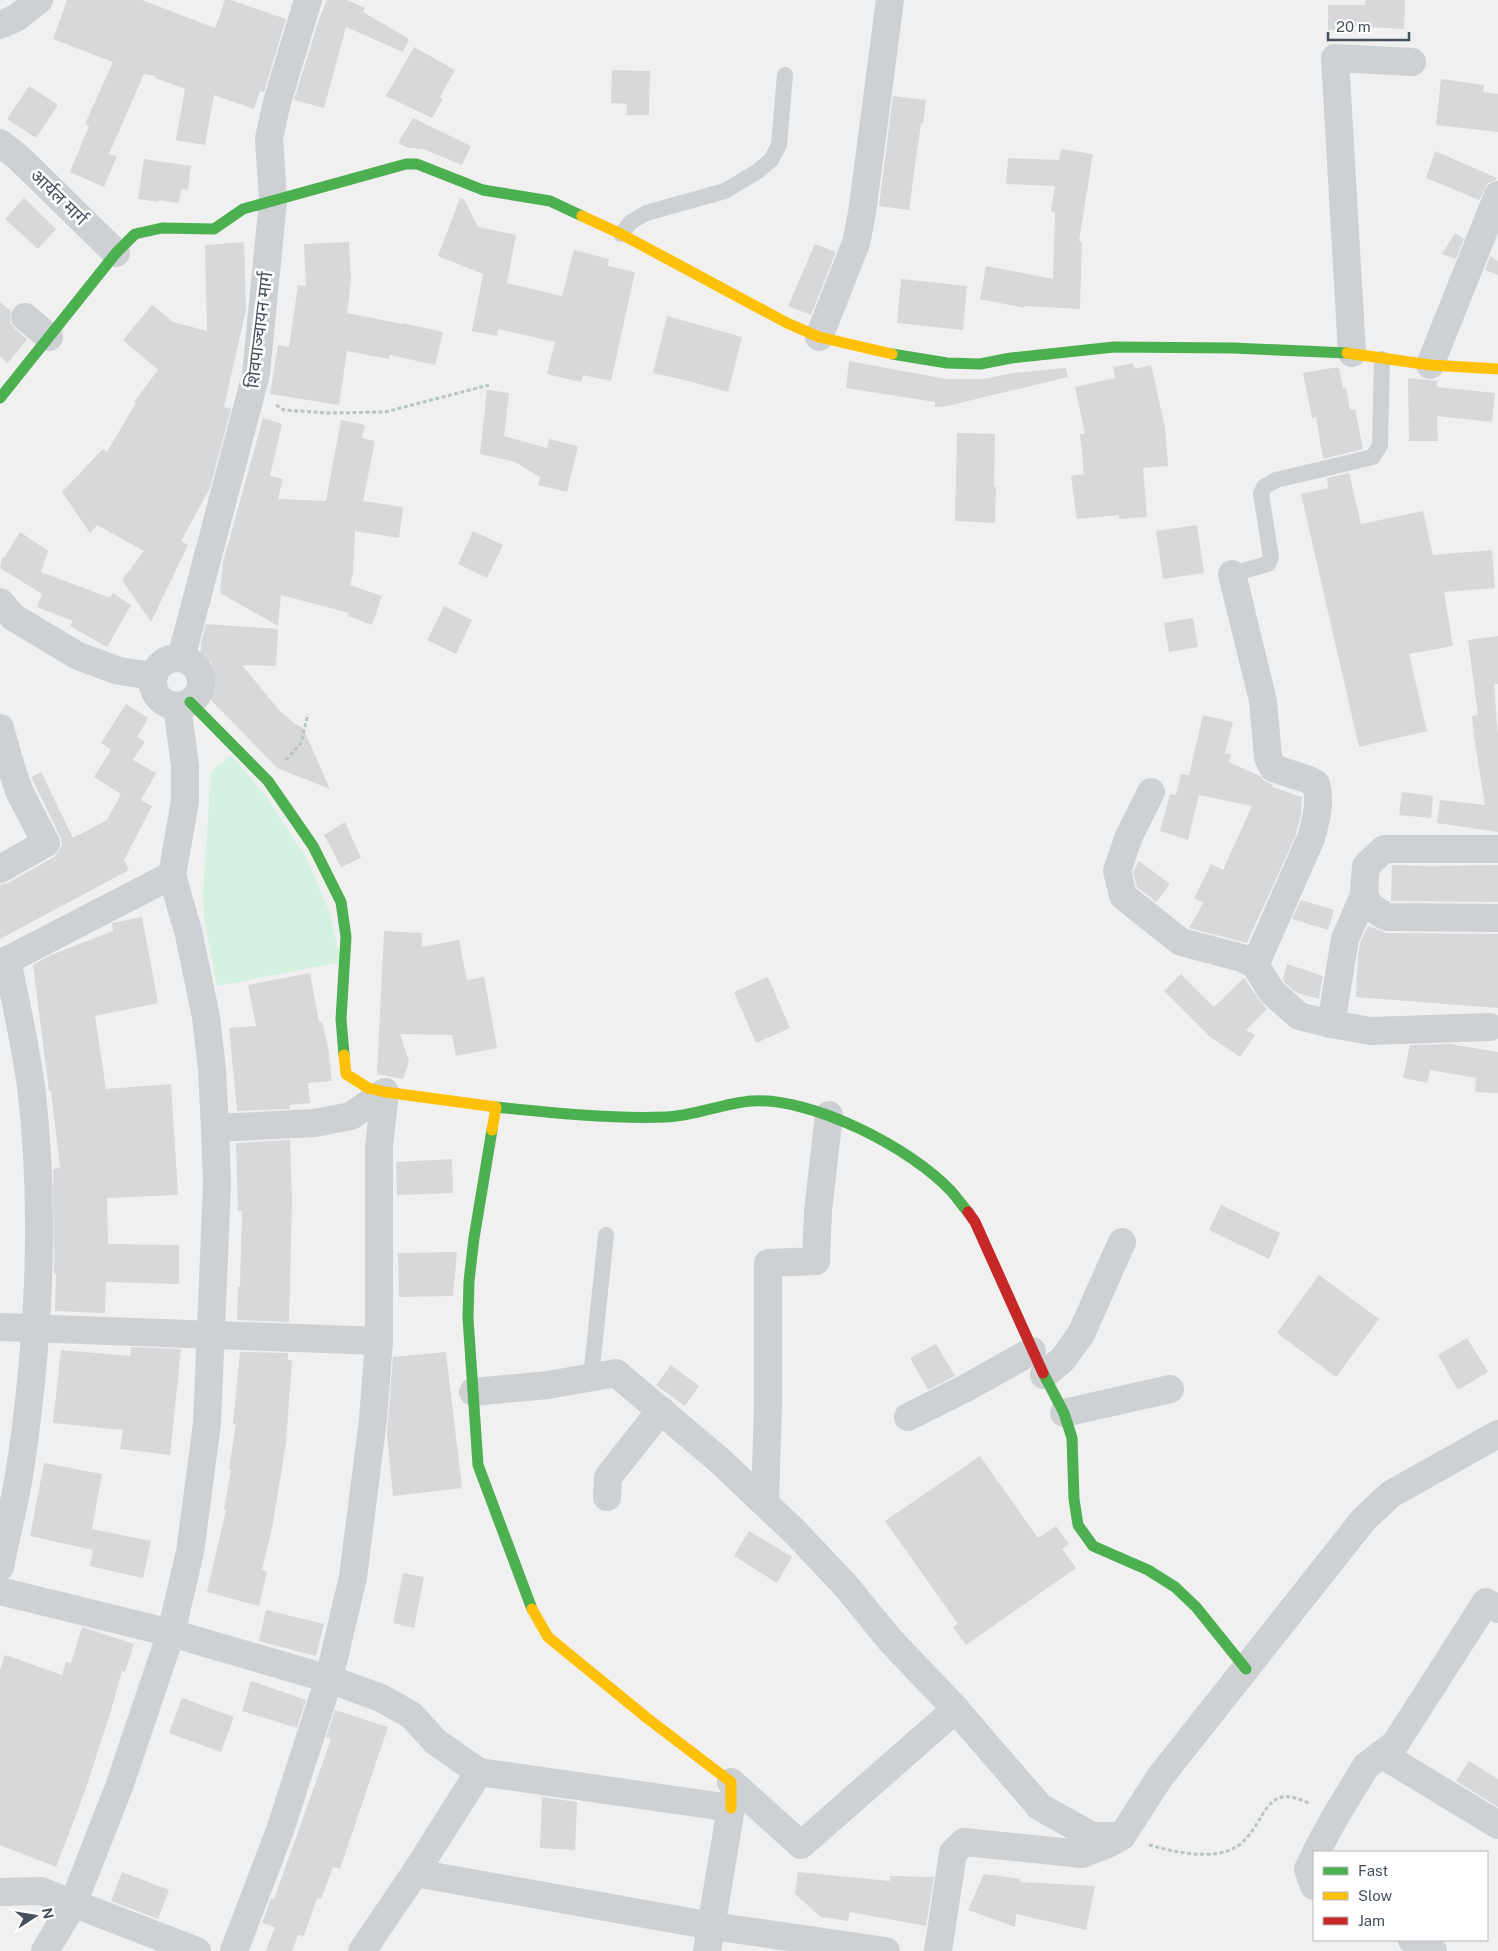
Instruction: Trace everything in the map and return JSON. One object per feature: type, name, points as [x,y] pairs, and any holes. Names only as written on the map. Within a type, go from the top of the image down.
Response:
[{"type":"street","points":[[0,25],[16,18],[39,0]]},
{"type":"street","name":"शिवपाञ्चायन मार्ग","points":[[181,658],[256,374],[273,201],[269,138],[277,102],[308,0]]},
{"type":"street","points":[[819,337],[856,243],[862,213],[890,0]]},
{"type":"street","points":[[1352,353],[1335,58],[1412,62]]},
{"type":"street","name":"आर्यल मार्ग","points":[[0,143],[18,157],[116,253]]},
{"type":"street","points":[[4,384],[49,337],[116,253],[135,234],[162,228],[214,229],[243,209],[406,164],[417,164],[483,190],[550,202],[621,234],[748,303],[819,337],[870,350],[947,363],[980,364],[1011,358],[1114,347],[1233,348],[1352,353],[1430,366],[1498,369]]},
{"type":"street","points":[[1430,366],[1498,195]]},
{"type":"street","points":[[25,317],[49,337]]},
{"type":"street","points":[[1232,574],[1263,701],[1268,757],[1273,768],[1309,780],[1316,784],[1317,791],[1316,819],[1311,838],[1255,965]]},
{"type":"street","points":[[4,616],[78,656],[119,671],[153,676]]},
{"type":"street","points":[[184,704],[196,696],[201,681],[199,673],[195,666],[181,658],[167,659],[160,663],[153,676],[152,683],[157,697],[163,702],[184,704],[268,781],[313,846],[341,902],[346,937],[341,1019],[346,1074],[368,1088],[385,1092],[580,1116],[668,1117],[750,1101],[779,1102],[829,1115],[886,1143],[922,1166],[951,1191],[975,1222],[1032,1351],[1064,1413],[1072,1438],[1074,1499],[1078,1525],[1093,1546],[1148,1570],[1175,1587],[1196,1606],[1246,1669]]},
{"type":"street","points":[[45,1951],[72,1904],[119,1787],[171,1632],[190,1552],[207,1424],[212,1334],[216,1184],[212,1070],[206,1018],[189,935],[172,875],[185,802],[184,704]]},
{"type":"street","points":[[0,728],[20,792],[46,843],[0,869]]},
{"type":"street","points":[[1151,792],[1129,836],[1117,870],[1123,896],[1181,942],[1242,958],[1255,965],[1272,992],[1299,1016],[1371,1031],[1490,1027]]},
{"type":"street","points":[[1331,1024],[1345,939],[1364,895],[1366,866],[1384,849],[1498,849]]},
{"type":"street","points":[[0,1567],[21,1465],[36,1329],[40,1260],[31,1087],[20,1017],[4,962],[172,875]]},
{"type":"street","points":[[1364,895],[1373,909],[1387,917],[1498,918]]},
{"type":"street","points":[[215,1128],[315,1123],[351,1116],[385,1092]]},
{"type":"street","points":[[234,1951],[280,1830],[329,1679],[353,1577],[373,1419],[379,1341],[379,1148],[385,1092]]},
{"type":"street","points":[[496,1107],[475,1228],[469,1281],[468,1318],[478,1465],[528,1602],[548,1637],[639,1711],[731,1795],[801,1845],[956,1710]]},
{"type":"street","points":[[765,1502],[768,1406],[768,1263],[816,1261],[818,1211],[829,1115]]},
{"type":"street","points":[[1044,1375],[1063,1359],[1081,1334],[1122,1242]]},
{"type":"street","points":[[0,1327],[379,1341]]},
{"type":"street","points":[[908,1417],[966,1388],[1032,1351]]},
{"type":"street","points":[[473,1392],[548,1385],[616,1373],[765,1502],[846,1586],[890,1640],[956,1710],[1040,1807],[1092,1836],[1122,1836]]},
{"type":"street","points":[[1064,1413],[1170,1389]]},
{"type":"street","points":[[606,1497],[608,1477],[661,1410]]},
{"type":"street","points":[[938,1951],[953,1853],[964,1842],[1082,1854],[1108,1844],[1122,1836],[1160,1777],[1364,1519],[1391,1494],[1498,1434]]},
{"type":"street","points":[[0,1591],[171,1632],[329,1679],[381,1698],[411,1715],[436,1742],[479,1772],[731,1795]]},
{"type":"street","points":[[1317,1851],[1366,1766],[1395,1744],[1486,1602],[1498,1609]]},
{"type":"street","points":[[1381,1754],[1498,1825]]},
{"type":"street","points":[[362,1951],[415,1873],[479,1772]]},
{"type":"street","points":[[709,1939],[731,1795]]},
{"type":"street","points":[[1313,1858],[1308,1869],[1313,1883]]},
{"type":"street","points":[[415,1873],[709,1939],[886,1951]]},
{"type":"street","points":[[0,1892],[41,1891],[197,1951]]},
{"type":"street","points":[[1414,1941],[1432,1951]]},
{"type":"lane","points":[[621,234],[631,222],[646,213],[725,191],[758,171],[771,160],[779,145],[785,75]]},
{"type":"lane","points":[[1232,574],[1268,564],[1271,558],[1261,494],[1264,487],[1276,480],[1372,457],[1380,445],[1382,359]]},
{"type":"lane","points":[[591,1377],[606,1235]]},
{"type":"path","points":[[252,392],[284,410],[362,414],[385,412],[489,385]]},
{"type":"path","points":[[268,781],[301,743],[308,714]]},
{"type":"path","points":[[1122,1836],[1156,1847],[1211,1855],[1238,1846],[1250,1834],[1267,1806],[1280,1797],[1289,1796],[1304,1801],[1335,1817]]},
{"type":"green space","points":[[231,755],[268,799],[307,859],[330,913],[341,962],[217,986],[204,918],[203,893],[211,772]]},
{"type":"building","points":[[67,0],[142,0],[215,28],[225,0],[231,0],[286,19],[264,92],[260,91],[254,109],[214,95],[205,145],[176,140],[185,89],[155,78],[156,76],[144,74],[109,154],[117,156],[104,187],[70,172],[89,126],[85,124],[113,62],[53,39]]},
{"type":"building","points":[[327,0],[347,0],[365,8],[363,12],[409,39],[403,52],[346,27],[324,108],[294,100],[318,22]]},
{"type":"building","points":[[1366,0],[1405,0],[1404,29],[1351,26],[1351,30],[1328,30],[1328,5],[1365,5]]},
{"type":"building","points":[[414,47],[455,70],[440,97],[443,99],[432,118],[386,96]]},
{"type":"building","points":[[612,70],[650,71],[649,115],[626,115],[627,104],[611,103]]},
{"type":"building","points":[[1441,79],[1484,85],[1483,92],[1498,94],[1498,132],[1436,125]]},
{"type":"building","points":[[29,86],[58,105],[36,138],[7,119]]},
{"type":"building","points":[[893,96],[926,100],[909,210],[879,206]]},
{"type":"building","points":[[413,118],[471,146],[462,165],[423,149],[409,148],[398,143]]},
{"type":"building","points":[[1061,149],[1093,154],[1079,241],[1082,242],[1080,309],[1024,306],[1024,308],[980,299],[986,266],[1053,279],[1055,212],[1051,211],[1055,186],[1006,184],[1008,158],[1059,160]]},
{"type":"building","points":[[1435,151],[1497,178],[1488,183],[1479,200],[1426,178]]},
{"type":"building","points":[[144,159],[191,166],[188,190],[181,189],[179,203],[138,199]]},
{"type":"building","points":[[24,198],[56,229],[38,249],[5,219]]},
{"type":"building","points":[[460,198],[464,199],[478,227],[516,235],[507,283],[562,296],[574,250],[609,259],[608,266],[635,272],[611,381],[583,375],[581,382],[547,374],[555,342],[498,329],[497,336],[472,331],[483,274],[438,256]]},
{"type":"building","points":[[1455,233],[1464,239],[1456,259],[1442,254]]},
{"type":"building","points":[[244,242],[246,310],[224,407],[231,409],[210,488],[181,541],[188,545],[151,622],[122,580],[144,551],[97,525],[90,533],[62,492],[103,449],[107,452],[136,403],[134,402],[158,370],[123,340],[152,305],[173,322],[207,331],[205,245]]},
{"type":"building","points":[[349,242],[351,280],[347,313],[443,332],[435,365],[390,355],[389,359],[347,351],[339,405],[270,394],[278,345],[289,347],[298,285],[306,286],[304,244]]},
{"type":"building","points":[[815,244],[836,252],[811,315],[788,306]]},
{"type":"building","points":[[1490,256],[1498,261],[1498,275],[1485,270]]},
{"type":"building","points":[[901,279],[967,286],[963,330],[897,323]]},
{"type":"building","points":[[0,302],[11,311],[10,322],[15,329],[27,339],[8,363],[0,356]]},
{"type":"building","points":[[667,316],[742,337],[728,392],[653,373]]},
{"type":"building","points":[[849,361],[946,379],[983,379],[1013,373],[1066,368],[1068,377],[947,406],[935,407],[935,402],[846,388]]},
{"type":"building","points":[[1133,363],[1135,369],[1151,365],[1165,427],[1168,466],[1143,468],[1147,517],[1119,519],[1119,515],[1077,519],[1071,476],[1084,474],[1080,434],[1085,434],[1075,387],[1115,378],[1113,367]]},
{"type":"building","points":[[1339,368],[1343,388],[1346,387],[1350,410],[1355,409],[1363,449],[1323,459],[1316,417],[1312,418],[1303,373]]},
{"type":"building","points":[[1408,378],[1437,381],[1437,387],[1495,393],[1492,422],[1437,416],[1438,441],[1409,441]]},
{"type":"building","points":[[487,390],[509,393],[504,436],[547,448],[549,439],[578,446],[567,492],[538,485],[540,477],[515,462],[480,454]]},
{"type":"building","points":[[263,418],[282,424],[270,476],[283,479],[278,499],[326,501],[341,420],[365,425],[362,438],[375,441],[363,501],[403,507],[399,538],[355,531],[353,573],[350,585],[382,596],[372,625],[348,616],[349,613],[281,595],[278,626],[220,593],[223,562]]},
{"type":"building","points":[[957,433],[995,434],[995,523],[955,521]]},
{"type":"building","points":[[1349,473],[1361,524],[1423,511],[1433,555],[1492,550],[1495,588],[1444,592],[1453,646],[1409,654],[1427,731],[1359,747],[1301,494],[1328,488],[1327,478]]},
{"type":"building","points":[[1197,525],[1204,573],[1163,579],[1156,531]]},
{"type":"building","points":[[473,531],[503,545],[487,578],[458,564]]},
{"type":"building","points":[[20,532],[48,551],[41,572],[110,598],[113,593],[131,605],[107,647],[70,626],[73,621],[37,607],[42,594],[0,568],[2,558],[4,558]]},
{"type":"building","points":[[444,606],[472,620],[456,654],[427,640]]},
{"type":"building","points":[[1193,618],[1198,647],[1169,652],[1164,623]]},
{"type":"building","points":[[206,624],[278,629],[276,666],[242,665],[279,710],[295,724],[303,728],[330,789],[277,768],[210,699],[211,662],[200,661],[201,642]]},
{"type":"building","points":[[1498,636],[1498,684],[1494,685],[1498,736],[1498,832],[1437,823],[1440,800],[1485,805],[1474,737],[1472,716],[1478,715],[1468,640]]},
{"type":"building","points":[[126,704],[148,718],[137,737],[145,742],[133,760],[156,773],[141,800],[152,806],[124,860],[129,870],[0,939],[0,885],[8,883],[54,857],[62,844],[60,836],[31,777],[41,772],[73,838],[107,820],[121,794],[94,777],[111,750],[101,743]]},
{"type":"building","points":[[1203,715],[1233,722],[1225,753],[1231,754],[1229,762],[1260,776],[1263,780],[1273,785],[1272,787],[1302,797],[1301,815],[1295,837],[1247,943],[1189,928],[1203,903],[1194,898],[1211,864],[1223,870],[1252,806],[1199,795],[1188,840],[1160,831],[1170,794],[1176,795],[1181,774],[1189,775]]},
{"type":"building","points":[[1402,792],[1433,796],[1431,818],[1399,815]]},
{"type":"building","points":[[345,822],[361,858],[341,867],[324,835]]},
{"type":"building","points":[[1139,861],[1170,884],[1156,902],[1137,887],[1133,872]]},
{"type":"building","points":[[1392,865],[1498,865],[1498,902],[1391,901]]},
{"type":"building","points":[[1301,900],[1334,910],[1328,930],[1292,919]]},
{"type":"building","points":[[142,917],[158,1003],[95,1016],[106,1089],[171,1084],[178,1195],[107,1198],[108,1244],[179,1245],[179,1284],[106,1282],[105,1313],[55,1311],[56,1274],[54,1274],[53,1169],[60,1168],[33,965],[51,955],[113,931],[112,923]]},
{"type":"building","points":[[1368,926],[1387,933],[1498,934],[1498,1008],[1356,997],[1360,943]]},
{"type":"building","points":[[384,931],[422,933],[422,947],[459,940],[467,980],[484,977],[497,1048],[456,1056],[452,1035],[400,1034],[409,1061],[403,1079],[377,1074]]},
{"type":"building","points":[[1287,964],[1323,976],[1319,999],[1295,992],[1284,982]]},
{"type":"building","points":[[310,973],[319,1022],[322,1022],[328,1047],[332,1081],[308,1083],[310,1103],[289,1105],[290,1109],[237,1111],[229,1028],[256,1026],[248,985]]},
{"type":"building","points":[[1181,974],[1214,1007],[1244,978],[1267,1009],[1246,1030],[1255,1035],[1240,1057],[1209,1036],[1164,991]]},
{"type":"building","points":[[768,977],[790,1028],[756,1043],[734,992]]},
{"type":"building","points":[[1450,1044],[1498,1052],[1498,1093],[1475,1092],[1476,1078],[1430,1070],[1427,1083],[1403,1078],[1410,1045]]},
{"type":"building","points":[[290,1140],[292,1201],[289,1322],[237,1320],[242,1211],[238,1211],[236,1143]]},
{"type":"building","points":[[452,1159],[453,1193],[397,1195],[396,1162]]},
{"type":"building","points":[[1221,1205],[1280,1233],[1269,1259],[1209,1230]]},
{"type":"building","points":[[457,1252],[453,1296],[399,1297],[398,1253]]},
{"type":"building","points":[[1319,1275],[1379,1319],[1336,1377],[1277,1333]]},
{"type":"building","points":[[1467,1338],[1488,1372],[1458,1390],[1438,1355]]},
{"type":"building","points":[[936,1344],[955,1376],[928,1390],[910,1358]]},
{"type":"building","points":[[131,1347],[181,1349],[170,1455],[120,1449],[123,1430],[53,1423],[61,1350],[130,1356]]},
{"type":"building","points":[[240,1352],[288,1353],[288,1360],[292,1360],[286,1443],[272,1528],[262,1570],[267,1572],[259,1606],[207,1592],[226,1510],[224,1509],[236,1424],[233,1424]]},
{"type":"building","points":[[446,1352],[462,1488],[393,1496],[387,1434],[393,1357]]},
{"type":"building","points":[[671,1365],[699,1386],[685,1406],[656,1385]]},
{"type":"building","points":[[980,1456],[1038,1538],[1056,1526],[1069,1544],[1062,1549],[1076,1568],[966,1645],[953,1627],[958,1624],[885,1521]]},
{"type":"building","points":[[44,1463],[102,1474],[92,1529],[151,1541],[143,1578],[90,1566],[93,1550],[30,1536]]},
{"type":"building","points":[[749,1531],[792,1557],[777,1583],[734,1556]]},
{"type":"building","points":[[403,1573],[424,1577],[414,1628],[393,1623]]},
{"type":"building","points":[[266,1610],[324,1624],[316,1656],[259,1641]]},
{"type":"building","points":[[82,1627],[134,1644],[125,1672],[122,1671],[85,1791],[56,1867],[0,1845],[0,1670],[5,1655],[62,1675],[66,1662],[71,1663]]},
{"type":"building","points":[[251,1681],[306,1700],[297,1728],[242,1711]]},
{"type":"building","points":[[182,1698],[234,1717],[221,1752],[169,1733]]},
{"type":"building","points":[[335,1710],[388,1727],[340,1869],[333,1867],[321,1899],[317,1898],[304,1936],[298,1935],[292,1951],[266,1951],[275,1927],[262,1923],[271,1898],[274,1899],[331,1739],[326,1737]]},
{"type":"building","points":[[1469,1761],[1498,1779],[1498,1807],[1456,1781]]},
{"type":"building","points":[[542,1797],[577,1802],[575,1850],[540,1848]]},
{"type":"building","points":[[122,1872],[169,1890],[158,1919],[111,1901]]},
{"type":"building","points":[[798,1872],[890,1881],[890,1876],[934,1877],[926,1926],[850,1912],[848,1921],[821,1917],[795,1894]]},
{"type":"building","points":[[984,1874],[1021,1879],[1020,1882],[1095,1886],[1086,1930],[1016,1914],[1015,1927],[968,1910]]},
{"type":"traffic: fast","points":[[0,398],[116,253],[135,234],[162,228],[214,229],[243,209],[406,164],[417,164],[483,190],[550,201],[582,216]]},
{"type":"traffic: fast","points":[[892,354],[947,363],[980,364],[1011,358],[1114,347],[1233,348],[1347,353]]},
{"type":"traffic: fast","points":[[190,702],[268,781],[313,846],[341,902],[346,937],[341,1019],[344,1055]]},
{"type":"traffic: fast","points":[[496,1107],[623,1117],[677,1116],[752,1101],[776,1102],[803,1107],[859,1128],[911,1158],[951,1191],[968,1212]]},
{"type":"traffic: fast","points":[[492,1130],[474,1238],[469,1281],[468,1318],[478,1465],[532,1609]]},
{"type":"traffic: fast","points":[[1043,1373],[1064,1413],[1072,1438],[1074,1499],[1078,1525],[1093,1546],[1148,1570],[1175,1587],[1196,1607],[1246,1669]]},
{"type":"traffic: slow","points":[[582,216],[621,234],[787,323],[819,337],[892,354]]},
{"type":"traffic: slow","points":[[1347,353],[1430,365],[1498,369]]},
{"type":"traffic: slow","points":[[344,1055],[346,1074],[368,1088],[496,1107],[492,1130]]},
{"type":"traffic: slow","points":[[532,1609],[548,1637],[647,1718],[731,1782],[731,1808]]},
{"type":"traffic: jam","points":[[968,1212],[975,1222],[1043,1373]]}]
